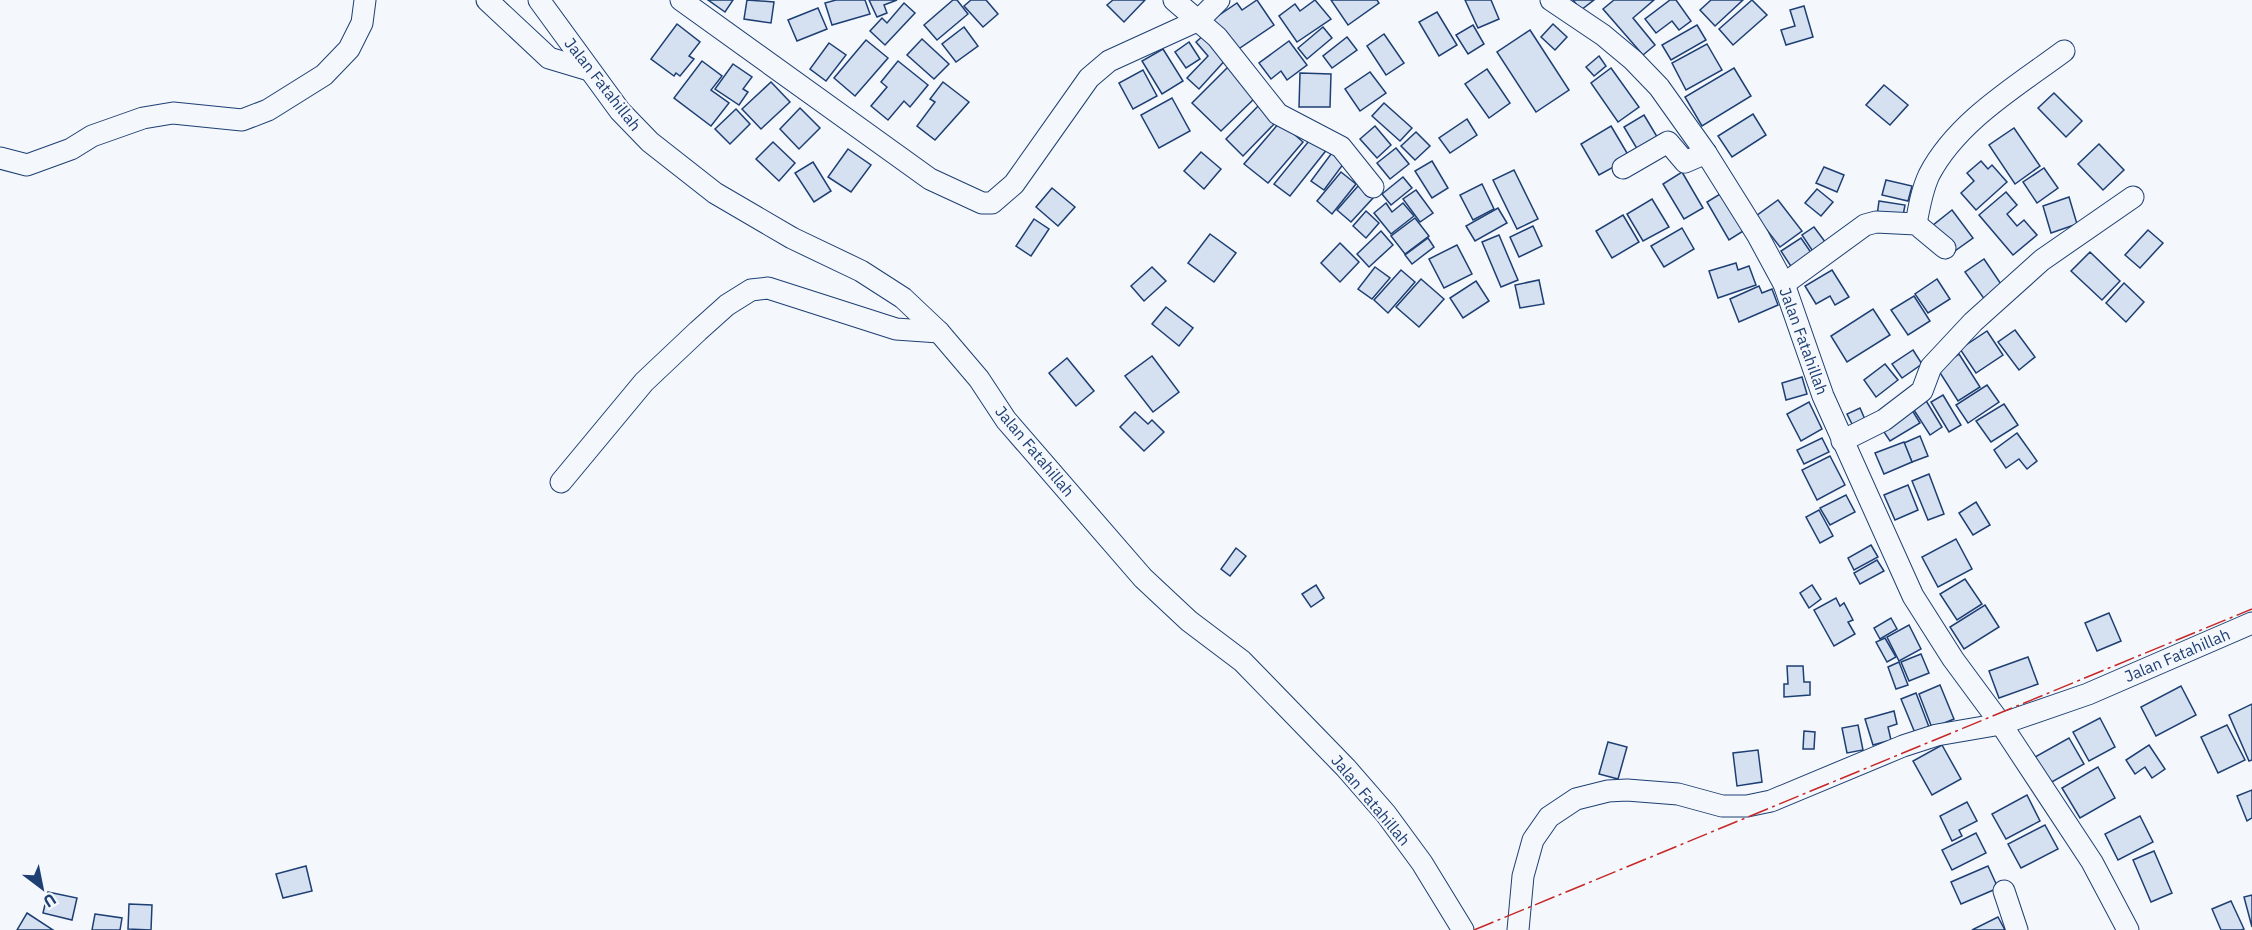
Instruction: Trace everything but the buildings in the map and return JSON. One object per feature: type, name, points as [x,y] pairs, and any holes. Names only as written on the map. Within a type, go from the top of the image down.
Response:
[{"type":"street","points":[[0,158],[27,165],[47,159],[122,124],[153,116],[172,113],[242,120],[268,111],[324,75],[349,49],[362,23],[365,0]]},
{"type":"street","points":[[487,0],[549,58],[589,70]]},
{"type":"street","name":"Jalan Fatahillah","points":[[539,0],[620,111],[650,142],[715,193],[792,238],[861,271],[903,298],[939,332],[979,379],[1006,420],[1143,578],[1189,621],[1242,661],[1346,768],[1386,814],[1422,863],[1463,930]]},
{"type":"street","points":[[681,0],[892,153],[953,192],[982,203],[992,203],[1004,195],[1026,169],[1089,78],[1109,61],[1199,20],[1219,0]]},
{"type":"street","points":[[1174,0],[1217,38],[1278,114],[1341,147],[1373,188]]},
{"type":"street","name":"Jalan Fatahillah","points":[[1551,0],[1603,35],[1633,60],[1659,87],[1706,153],[1758,236],[1784,284],[1823,396],[1913,596],[1953,659],[2001,724],[2092,861],[2128,930]]},
{"type":"street","points":[[1916,224],[1921,198],[1929,175],[1956,139],[1997,101],[2064,51]]},
{"type":"street","points":[[1623,168],[1668,142],[1685,162],[1706,153]]},
{"type":"street","points":[[1842,441],[1884,420],[1922,390],[1931,367],[1982,314],[2043,260],[2133,197]]},
{"type":"street","points":[[1784,284],[1864,225],[1876,222],[1916,224],[1945,248]]},
{"type":"street","points":[[561,482],[644,382],[727,305],[751,290],[768,288],[896,329],[939,332]]},
{"type":"street","name":"Jalan Fatahillah","points":[[2001,724],[2088,694],[2252,623]]},
{"type":"street","points":[[1518,930],[1523,876],[1533,840],[1549,817],[1576,799],[1608,791],[1660,791],[1722,806],[1747,806],[1771,801],[1926,739],[1976,726],[2001,724]]},
{"type":"street","points":[[2004,891],[2017,930]]},
{"type":"power","points":[[1474,930],[2252,609]]}]
